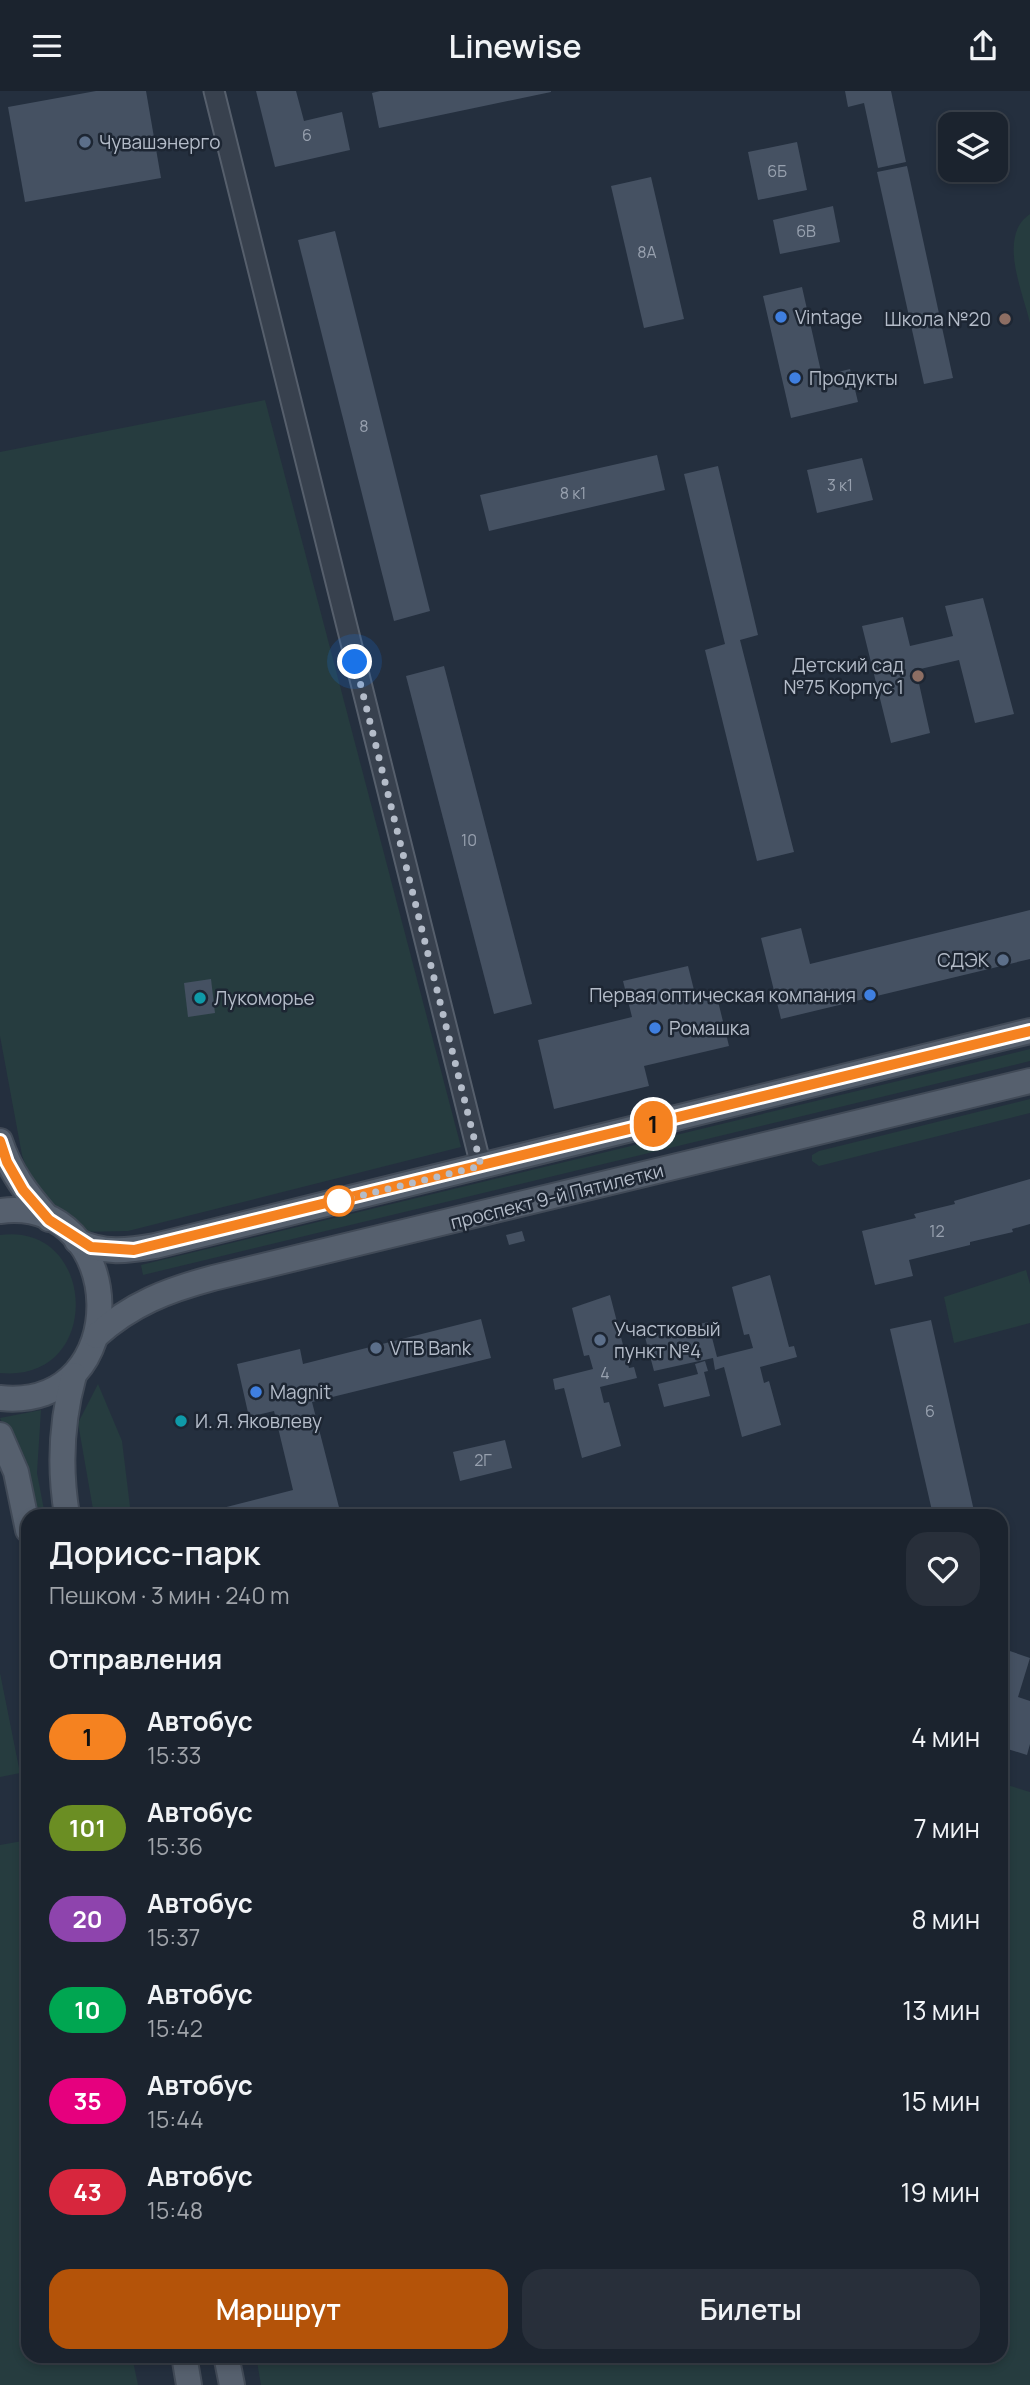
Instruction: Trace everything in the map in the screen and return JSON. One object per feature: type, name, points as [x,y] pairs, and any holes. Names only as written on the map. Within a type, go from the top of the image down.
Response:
[{"type":"main road","points":[[77,1241],[104,1251],[134,1250],[1030,1031]]},
{"type":"main road","name":"проспект 9-й Пятилетки","points":[[96,1336],[133,1306],[154,1296],[212,1278],[1030,1081]]},
{"type":"main road","points":[[0,1141],[7,1162],[23,1190],[49,1220],[77,1241],[90,1258],[97,1275],[101,1297],[96,1336],[87,1357],[74,1375],[62,1433],[61,1464],[66,1509]]},
{"type":"main road","points":[[0,1211],[28,1212],[49,1220]]},
{"type":"main road","points":[[0,1398],[26,1397],[44,1392],[74,1375]]},
{"type":"main road","points":[[0,1435],[16,1472],[24,1509]]},
{"type":"main road","points":[[185,2363],[189,2385]]},
{"type":"main road","points":[[228,2363],[232,2385]]},
{"type":"street","points":[[214,91],[481,1166]]},
{"type":"green space","points":[[1030,214],[1030,323],[1018,281],[1014,250],[1015,236],[1020,224]]},
{"type":"green space","points":[[265,400],[461,1147],[128,1231],[78,1232],[39,1206],[22,1155],[0,1036],[0,452]]},
{"type":"green space","points":[[1030,1049],[1030,1061],[143,1275],[141,1265]]},
{"type":"green space","points":[[1030,1099],[1030,1113],[819,1166],[812,1161],[812,1155],[819,1151]]},
{"type":"green space","points":[[0,1235],[32,1237],[56,1252],[70,1275],[76,1303],[72,1330],[58,1354],[34,1369],[0,1373]]},
{"type":"green space","points":[[1026,1270],[1030,1284],[1030,1323],[954,1343],[944,1297]]},
{"type":"green space","points":[[98,1384],[122,1441],[130,1509],[93,1509],[78,1423]]},
{"type":"green space","points":[[41,1410],[37,1473],[44,1509],[33,1509],[27,1477],[0,1418]]},
{"type":"green space","points":[[0,1673],[20,1773],[0,1777]]},
{"type":"green space","points":[[1008,1785],[1030,1792],[1030,2385],[261,2385],[257,2363],[1008,2363]]},
{"type":"green space","points":[[21,1841],[21,2363],[133,2363],[138,2385],[0,2385],[0,1845]]},
{"type":"building","name":"Чувашэнерго","points":[[96,91],[146,91],[161,178],[25,202],[8,107]]},
{"type":"building","points":[[256,91],[296,91],[304,121],[342,112],[350,150],[275,167]]},
{"type":"building","points":[[845,91],[891,91],[906,162],[878,168],[864,103],[848,107]]},
{"type":"building","points":[[551,92],[379,128],[372,93]]},
{"type":"building","points":[[797,142],[807,190],[758,200],[748,152]]},
{"type":"building","points":[[907,166],[953,378],[924,384],[877,172]]},
{"type":"building","points":[[651,177],[684,319],[644,328],[611,186]]},
{"type":"building","points":[[833,206],[840,242],[780,254],[773,220]]},
{"type":"building","points":[[335,231],[430,611],[394,621],[298,240]]},
{"type":"building","points":[[802,287],[822,376],[850,369],[858,402],[791,418],[763,296]]},
{"type":"building","points":[[657,455],[665,490],[489,531],[480,495]]},
{"type":"building","points":[[862,458],[873,500],[817,513],[807,470]]},
{"type":"building","points":[[718,466],[758,635],[740,640],[794,852],[757,861],[705,650],[725,644],[684,474]]},
{"type":"building","points":[[983,598],[1014,714],[975,723],[959,660],[916,670],[930,733],[891,743],[862,626],[903,617],[910,646],[953,636],[945,606]]},
{"type":"building","points":[[444,666],[532,1004],[494,1014],[406,676]]},
{"type":"building","points":[[1030,910],[1030,959],[781,1019],[761,938],[801,928],[810,964]]},
{"type":"building","name":"Ромашка","points":[[688,966],[697,1002],[717,997],[729,1046],[644,1066],[649,1086],[554,1109],[538,1040],[632,1017],[623,981]]},
{"type":"building","name":"Лукоморье","points":[[211,979],[215,1013],[188,1017],[184,983]]},
{"type":"building","points":[[1030,1179],[1030,1224],[1012,1229],[1013,1232],[970,1242],[970,1245],[909,1260],[913,1276],[875,1285],[862,1231],[916,1218],[914,1214],[955,1204],[954,1201]]},
{"type":"building","points":[[522,1231],[525,1241],[509,1245],[506,1235]]},
{"type":"building","points":[[770,1275],[789,1347],[794,1346],[797,1357],[760,1367],[764,1383],[769,1381],[781,1425],[742,1437],[724,1367],[715,1370],[713,1358],[654,1371],[645,1337],[708,1322],[717,1357],[753,1348],[749,1334],[744,1335],[732,1287]]},
{"type":"building","points":[[610,1295],[629,1368],[634,1367],[637,1378],[600,1387],[604,1403],[609,1402],[621,1446],[582,1458],[564,1388],[555,1390],[553,1379],[593,1369],[589,1355],[584,1356],[572,1308]]},
{"type":"building","points":[[481,1319],[491,1358],[312,1402],[339,1509],[219,1509],[293,1490],[274,1411],[249,1417],[237,1364],[300,1349],[303,1364]]},
{"type":"building","points":[[931,1320],[974,1509],[932,1509],[890,1329]]},
{"type":"building","points":[[705,1361],[708,1371],[704,1372],[710,1396],[664,1407],[658,1384],[698,1374],[695,1364]]},
{"type":"building","points":[[505,1440],[512,1468],[460,1481],[453,1452]]},
{"type":"building","points":[[1008,1650],[1030,1658],[1018,1697],[1030,1701],[1030,1744],[1027,1755],[1008,1749]]},
{"type":"bus line","name":"1","points":[[0,1141],[7,1162],[23,1190],[49,1220],[77,1241],[91,1247],[104,1251],[134,1250],[1030,1031]]},
{"type":"place","name":"Чувашэнерго","points":[[85,142]]},
{"type":"place","name":"Vintage","points":[[781,317]]},
{"type":"place","name":"Школа №20","points":[[1005,319]]},
{"type":"place","name":"Продукты","points":[[795,378]]},
{"type":"place","name":"Детский сад №75 Корпус 1","points":[[918,676]]},
{"type":"place","name":"СДЭК","points":[[1003,960]]},
{"type":"place","name":"Первая оптическая компания","points":[[870,995]]},
{"type":"place","name":"Лукоморье","points":[[200,998]]},
{"type":"place","name":"Ромашка","points":[[655,1028]]},
{"type":"place","name":"Участковый пункт №4","points":[[600,1340]]},
{"type":"place","name":"VTB Bank","points":[[376,1348]]},
{"type":"place","name":"Magnit","points":[[256,1392]]},
{"type":"place","name":"И. Я. Яковлеву","points":[[181,1421]]},
{"type":"route","points":[[339,1201],[481,1166],[355,662]]}]
